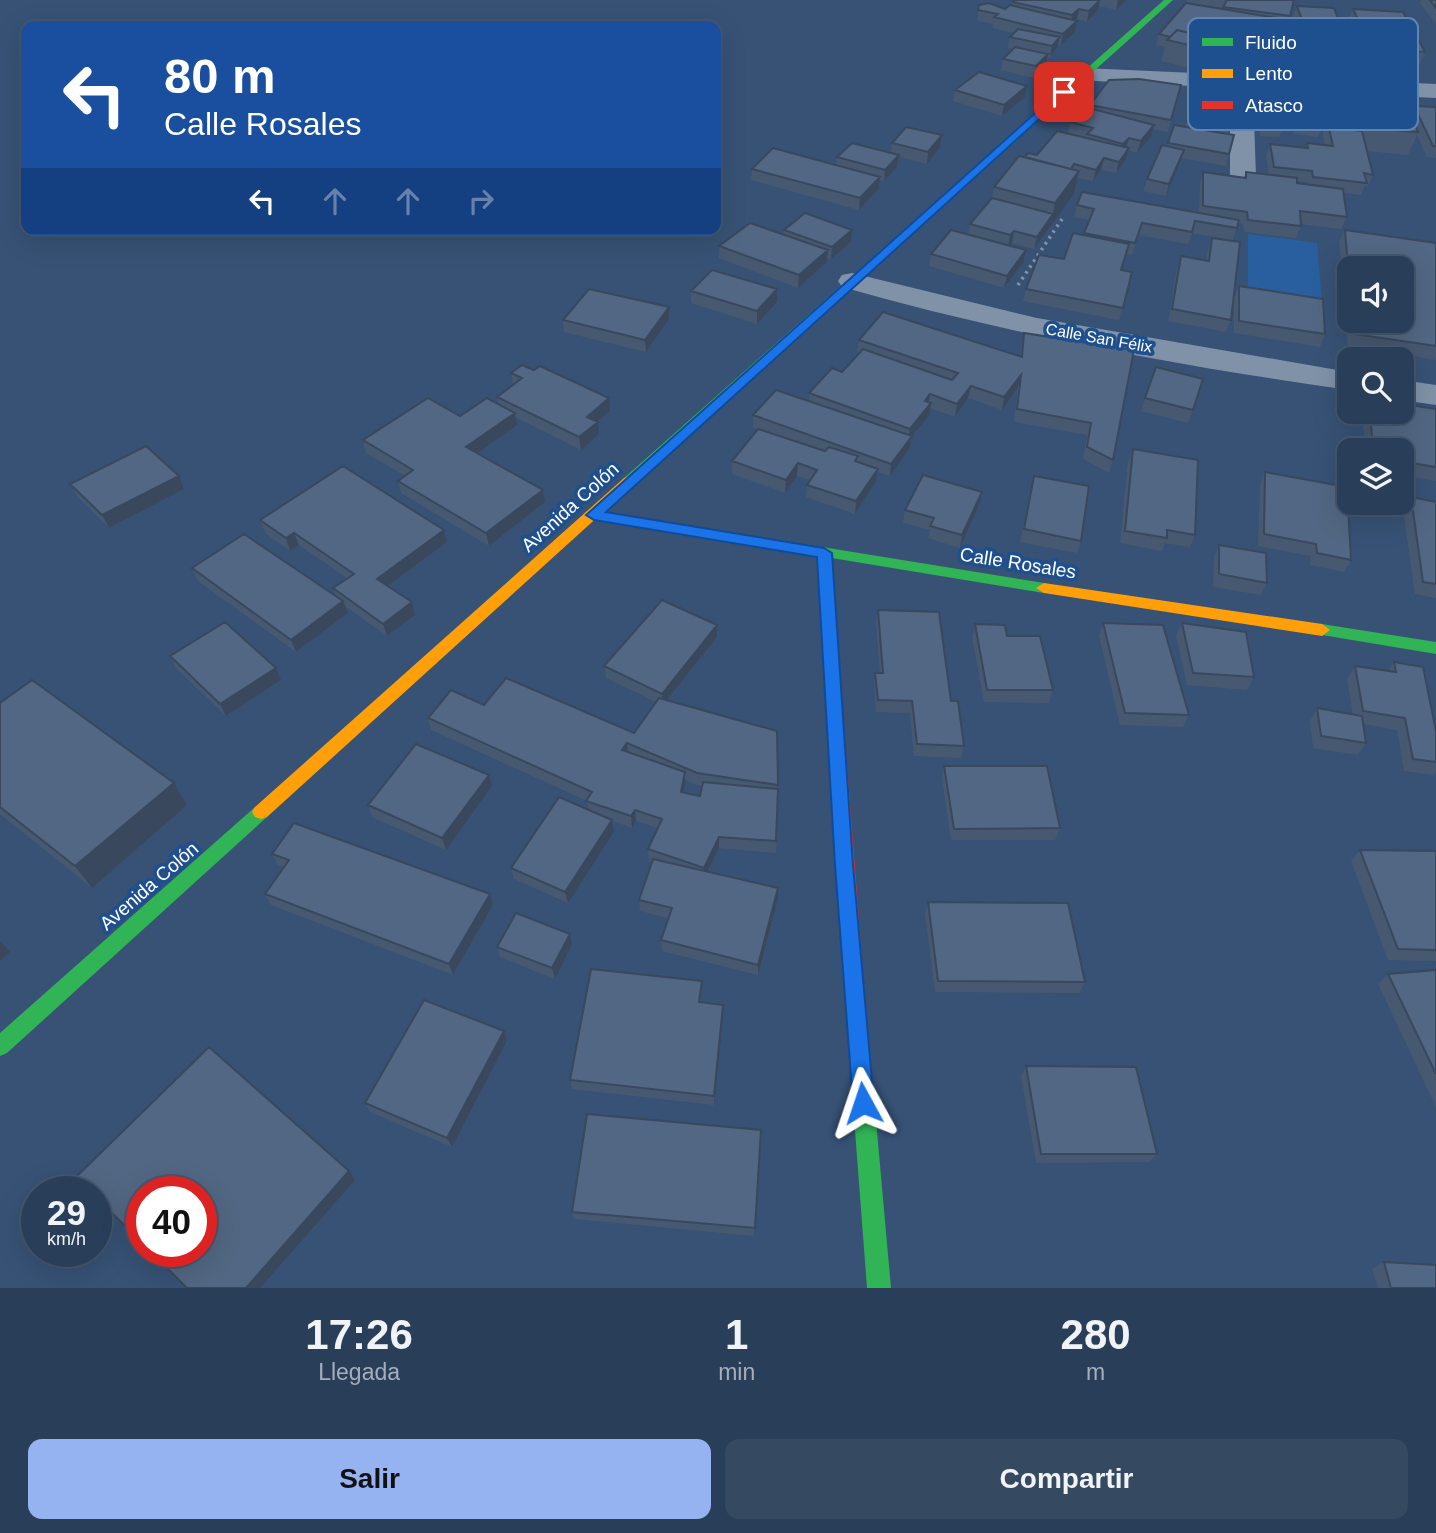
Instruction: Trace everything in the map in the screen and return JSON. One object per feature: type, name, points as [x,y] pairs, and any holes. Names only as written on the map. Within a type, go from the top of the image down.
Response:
[{"type":"street","name":"Avenida Colón","points":[[0,1046],[1169,0]]},
{"type":"street","points":[[1084,75],[1188,80]]},
{"type":"street","points":[[1418,90],[1436,91]]},
{"type":"street","points":[[1242,130],[1243,177]]},
{"type":"street","name":"Calle San Félix","points":[[852,281],[928,304],[997,319],[1337,379]]},
{"type":"street","points":[[1414,392],[1436,396]]},
{"type":"street","name":"Calle Rosales","points":[[594,515],[1436,648]]},
{"type":"street","points":[[824,553],[844,865],[879,1288]]},
{"type":"path","points":[[997,319],[1062,219]]},
{"type":"shaded area","points":[[1248,234],[1317,243],[1322,302],[1248,291]]},
{"type":"building","points":[[1100,0],[1089,11],[1079,9],[1072,15],[1013,2]]},
{"type":"building","points":[[1227,0],[1294,0],[1290,16],[1223,7]]},
{"type":"building","points":[[989,3],[1005,9],[1010,5],[1077,21],[1063,34],[994,17],[998,14],[978,10],[979,5]]},
{"type":"building","points":[[1186,3],[1277,18],[1188,18],[1188,33],[1177,30],[1170,37],[1159,34]]},
{"type":"building","points":[[1297,6],[1334,8],[1338,18],[1301,18]]},
{"type":"building","points":[[1353,9],[1403,12],[1406,18],[1357,18]]},
{"type":"building","points":[[1018,29],[1060,37],[1052,46],[1010,37]]},
{"type":"building","points":[[1177,30],[1188,33],[1188,45],[1167,40]]},
{"type":"building","points":[[1418,39],[1425,52],[1418,52]]},
{"type":"building","points":[[1015,47],[1048,54],[1036,66],[1003,59]]},
{"type":"building","points":[[979,72],[1027,86],[1004,105],[955,90]]},
{"type":"building","points":[[1139,79],[1181,85],[1171,120],[1090,105],[1109,80]]},
{"type":"building","points":[[1418,106],[1436,107],[1436,146],[1433,146],[1418,114]]},
{"type":"building","points":[[1085,107],[1154,125],[1141,141],[1129,138],[1123,144],[1087,134],[1093,128],[1070,122]]},
{"type":"building","points":[[1174,125],[1188,127],[1188,130],[1234,135],[1229,154],[1168,143]]},
{"type":"building","points":[[906,127],[942,135],[928,152],[892,143]]},
{"type":"building","points":[[1329,130],[1362,131],[1373,175],[1364,173],[1367,183],[1313,177],[1312,171],[1274,167],[1270,144],[1308,148],[1307,143],[1333,146]]},
{"type":"building","points":[[1057,131],[1129,148],[1119,162],[1104,158],[1096,170],[1074,164],[1071,169],[1025,157],[1028,153],[1037,155]]},
{"type":"building","points":[[852,143],[899,155],[885,170],[837,157]]},
{"type":"building","points":[[1162,145],[1184,150],[1169,184],[1147,179]]},
{"type":"building","points":[[773,148],[880,177],[860,198],[752,169]]},
{"type":"building","points":[[1019,156],[1079,171],[1055,203],[994,187]]},
{"type":"building","points":[[1203,172],[1246,178],[1246,172],[1297,178],[1297,183],[1343,189],[1347,217],[1300,211],[1301,226],[1248,220],[1247,212],[1203,206]]},
{"type":"building","points":[[1082,192],[1239,220],[1237,228],[1195,221],[1192,232],[1142,223],[1135,243],[1084,233],[1094,209],[1077,205]]},
{"type":"building","points":[[992,198],[1053,214],[1037,237],[1014,231],[1010,235],[970,224]]},
{"type":"building","points":[[805,213],[852,230],[832,247],[784,230]]},
{"type":"building","points":[[750,223],[828,250],[799,275],[719,246]]},
{"type":"building","points":[[951,230],[1026,250],[1007,276],[931,254]]},
{"type":"building","points":[[1345,230],[1436,243],[1436,346],[1354,334],[1414,333],[1414,256],[1347,256]]},
{"type":"building","points":[[1073,233],[1129,244],[1121,270],[1132,272],[1123,308],[1026,289],[1039,255],[1064,259]]},
{"type":"building","points":[[1212,238],[1240,242],[1231,320],[1172,309],[1181,256],[1209,261]]},
{"type":"building","points":[[712,270],[777,289],[757,311],[691,291]]},
{"type":"building","points":[[1239,286],[1323,299],[1325,334],[1239,321]]},
{"type":"building","points":[[589,289],[669,307],[645,340],[563,320]]},
{"type":"building","points":[[883,312],[1022,357],[1024,333],[1134,350],[1113,460],[1087,447],[1091,423],[1017,409],[1021,375],[1004,397],[971,386],[957,404],[930,394],[925,401],[931,403],[910,429],[809,393],[832,368],[842,372],[863,349],[952,380],[958,373],[859,340]]},
{"type":"building","points":[[522,365],[534,370],[540,366],[609,398],[587,417],[598,422],[579,437],[497,397],[522,378],[511,373]]},
{"type":"building","points":[[1156,367],[1203,379],[1193,410],[1145,398]]},
{"type":"building","points":[[776,390],[912,436],[891,464],[753,415]]},
{"type":"building","points":[[428,398],[460,416],[487,398],[515,413],[466,447],[543,490],[486,533],[398,481],[413,470],[363,440]]},
{"type":"building","points":[[1414,406],[1436,409],[1436,467],[1414,463],[1414,438],[1372,438],[1371,424],[1414,424]]},
{"type":"building","points":[[758,429],[825,451],[829,447],[858,456],[855,461],[878,469],[856,501],[807,485],[817,470],[798,463],[786,480],[732,461]]},
{"type":"building","points":[[146,446],[179,476],[102,515],[70,484]]},
{"type":"building","points":[[1133,449],[1198,460],[1195,535],[1167,530],[1167,538],[1125,531]]},
{"type":"building","points":[[343,466],[444,530],[377,579],[412,602],[383,624],[333,588],[354,574],[294,533],[286,538],[260,520]]},
{"type":"building","points":[[1265,472],[1337,485],[1337,515],[1349,515],[1351,560],[1317,553],[1316,544],[1264,534]]},
{"type":"building","points":[[923,475],[982,492],[962,535],[930,526],[934,518],[905,510]]},
{"type":"building","points":[[1034,476],[1089,486],[1081,541],[1024,529]]},
{"type":"building","points":[[1414,498],[1436,502],[1436,584],[1423,582],[1414,515]]},
{"type":"building","points":[[244,534],[343,601],[291,640],[192,568]]},
{"type":"building","points":[[1219,545],[1266,553],[1267,583],[1219,574]]},
{"type":"building","points":[[662,600],[717,625],[662,694],[604,666]]},
{"type":"building","points":[[878,610],[939,612],[951,701],[958,701],[964,746],[917,744],[912,701],[878,700],[875,673],[883,673]]},
{"type":"building","points":[[225,622],[276,668],[220,704],[170,656]]},
{"type":"building","points":[[1103,623],[1163,625],[1189,715],[1125,713]]},
{"type":"building","points":[[1182,623],[1246,632],[1254,677],[1193,673]]},
{"type":"building","points":[[975,624],[1005,625],[1007,636],[1040,636],[1053,690],[987,690]]},
{"type":"building","points":[[1394,662],[1423,667],[1436,731],[1436,762],[1413,759],[1405,718],[1363,711],[1355,666],[1396,672]]},
{"type":"building","points":[[506,678],[634,733],[659,698],[777,731],[778,785],[697,773],[627,743],[622,750],[685,772],[681,792],[700,796],[703,782],[778,789],[776,841],[719,837],[704,868],[648,849],[662,819],[635,810],[631,816],[586,801],[592,792],[428,718],[451,690],[484,705]]},
{"type":"building","points":[[32,680],[174,783],[75,866],[0,807],[0,703]]},
{"type":"building","points":[[1317,708],[1362,716],[1366,743],[1321,736]]},
{"type":"building","points":[[416,744],[489,775],[442,838],[368,805]]},
{"type":"building","points":[[944,766],[1047,766],[1060,828],[954,829]]},
{"type":"building","points":[[559,797],[612,820],[565,892],[511,868]]},
{"type":"building","points":[[294,823],[490,894],[449,964],[265,894],[289,860],[272,854]]},
{"type":"building","points":[[1360,850],[1436,851],[1436,950],[1398,949]]},
{"type":"building","points":[[653,859],[778,888],[758,965],[661,940],[672,908],[639,900]]},
{"type":"building","points":[[928,902],[1068,903],[1085,982],[938,981]]},
{"type":"building","points":[[516,913],[570,934],[552,968],[497,947]]},
{"type":"building","points":[[591,969],[702,981],[699,1002],[723,1005],[714,1096],[570,1080]]},
{"type":"building","points":[[1436,970],[1436,1074],[1388,974]]},
{"type":"building","points":[[424,1000],[504,1031],[447,1138],[365,1103]]},
{"type":"building","points":[[209,1047],[349,1171],[246,1288],[187,1288],[166,1267],[217,1267],[217,1176],[126,1176],[126,1227],[112,1213],[112,1176],[77,1176]]},
{"type":"building","points":[[1026,1066],[1136,1067],[1157,1154],[1041,1154]]},
{"type":"building","points":[[587,1114],[761,1130],[755,1228],[572,1212]]},
{"type":"building","points":[[1384,1262],[1436,1265],[1436,1288],[1391,1288]]},
{"type":"traffic: fast","points":[[629,481],[1169,0]]},
{"type":"traffic: fast","points":[[594,515],[1044,588]]},
{"type":"traffic: fast","points":[[1322,630],[1436,648]]},
{"type":"traffic: fast","points":[[0,1046],[261,812]]},
{"type":"traffic: fast","points":[[854,986],[879,1288]]},
{"type":"traffic: slow","points":[[261,812],[629,481]]},
{"type":"traffic: slow","points":[[1044,588],[1322,630]]},
{"type":"traffic: jam","points":[[824,553],[854,986]]},
{"type":"route","points":[[863,1103],[844,865],[824,553],[594,515],[1064,92]]}]
